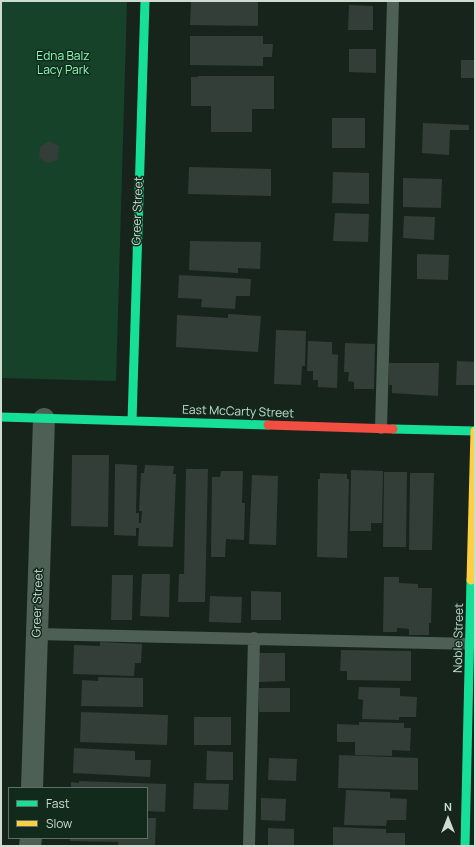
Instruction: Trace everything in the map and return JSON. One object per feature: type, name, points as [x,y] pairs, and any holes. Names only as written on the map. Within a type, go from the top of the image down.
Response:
[{"type":"street","name":"Greer Street","points":[[132,421],[145,1]]},
{"type":"street","name":"East McCarty Street","points":[[1,417],[475,431]]},
{"type":"street","name":"Greer Street","points":[[32,787],[44,419]]},
{"type":"street","name":"Noble Street","points":[[466,846],[473,644],[475,431]]},
{"type":"lane","points":[[381,428],[394,1]]},
{"type":"lane","points":[[37,634],[473,644]]},
{"type":"lane","points":[[250,846],[254,638]]},
{"type":"green space","name":"Edna Balz Lacy Park","points":[[1,1],[127,1],[116,381],[1,378]]},
{"type":"building","points":[[191,1],[258,1],[258,26],[190,25]]},
{"type":"building","points":[[349,5],[373,6],[373,30],[348,30]]},
{"type":"building","points":[[190,36],[263,36],[263,44],[273,44],[272,57],[263,57],[263,66],[190,65]]},
{"type":"building","points":[[349,49],[376,49],[376,73],[349,72]]},
{"type":"building","points":[[461,60],[475,60],[475,78],[461,78]]},
{"type":"building","points":[[274,76],[274,109],[252,109],[252,132],[211,132],[211,106],[191,106],[191,77]]},
{"type":"building","points":[[332,118],[365,118],[365,148],[332,148]]},
{"type":"building","points":[[423,123],[469,125],[469,130],[450,130],[449,155],[422,153]]},
{"type":"building","points":[[49,141],[59,146],[58,160],[48,163],[39,158],[40,147]]},
{"type":"building","points":[[189,167],[271,169],[271,196],[188,194]]},
{"type":"building","points":[[333,172],[369,173],[369,204],[332,203]]},
{"type":"building","points":[[403,178],[442,179],[441,208],[403,207]]},
{"type":"building","points":[[335,213],[369,214],[368,242],[333,241]]},
{"type":"building","points":[[404,216],[435,217],[434,240],[403,238]]},
{"type":"building","points":[[190,241],[261,242],[260,269],[238,268],[238,273],[189,270]]},
{"type":"building","points":[[417,254],[449,255],[448,280],[417,279]]},
{"type":"building","points":[[179,275],[251,279],[250,296],[236,296],[235,309],[201,307],[202,299],[178,298]]},
{"type":"building","points":[[228,314],[261,316],[258,352],[176,347],[177,315],[228,318]]},
{"type":"building","points":[[276,330],[306,331],[305,366],[302,366],[301,385],[274,384]]},
{"type":"building","points":[[308,341],[332,342],[332,354],[338,355],[337,388],[318,387],[318,380],[313,380],[313,371],[307,371]]},
{"type":"building","points":[[345,343],[375,344],[374,389],[354,389],[354,382],[348,381],[349,372],[344,372]]},
{"type":"building","points":[[457,361],[475,362],[474,385],[456,385]]},
{"type":"building","points":[[389,363],[439,363],[438,396],[392,393],[392,385],[389,385]]},
{"type":"building","points":[[72,455],[109,455],[108,527],[71,526]]},
{"type":"building","points":[[115,464],[137,465],[136,513],[139,513],[139,523],[141,523],[142,511],[139,511],[141,473],[144,473],[145,465],[174,466],[173,474],[176,474],[173,547],[138,546],[139,528],[136,528],[136,536],[114,535]]},
{"type":"building","points":[[186,469],[208,469],[205,602],[178,602],[179,574],[184,574]]},
{"type":"building","points":[[351,470],[383,471],[382,523],[371,523],[371,531],[350,531]]},
{"type":"building","points":[[221,471],[243,471],[242,503],[245,503],[244,540],[226,539],[225,557],[211,557],[212,477],[220,477]]},
{"type":"building","points":[[384,472],[407,472],[406,547],[383,547]]},
{"type":"building","points":[[320,473],[347,474],[347,479],[349,479],[347,558],[317,557],[318,479],[320,479]]},
{"type":"building","points":[[410,473],[434,473],[432,550],[409,550]]},
{"type":"building","points":[[252,475],[278,476],[276,545],[249,544]]},
{"type":"building","points":[[142,574],[170,574],[169,617],[140,616]]},
{"type":"building","points":[[112,575],[133,575],[132,620],[111,620]]},
{"type":"building","points":[[384,577],[399,577],[399,583],[418,584],[418,588],[432,588],[431,623],[429,623],[429,635],[409,635],[409,629],[397,628],[397,632],[383,632]]},
{"type":"building","points":[[251,591],[281,592],[281,620],[251,620]]},
{"type":"building","points":[[210,596],[242,597],[241,623],[209,622]]},
{"type":"building","points":[[100,642],[142,644],[141,663],[135,663],[134,676],[73,674],[74,645],[100,646]]},
{"type":"building","points":[[341,650],[411,651],[411,681],[347,680],[347,671],[340,671]]},
{"type":"building","points":[[259,653],[285,653],[285,681],[259,682]]},
{"type":"building","points":[[98,677],[143,678],[143,707],[81,706],[82,680],[98,681]]},
{"type":"building","points":[[359,687],[400,688],[400,696],[417,697],[416,717],[399,717],[399,720],[362,719],[363,700],[358,699]]},
{"type":"building","points":[[259,688],[290,688],[290,712],[259,712]]},
{"type":"building","points":[[81,712],[168,715],[167,745],[80,742]]},
{"type":"building","points":[[194,717],[231,717],[231,745],[194,745]]},
{"type":"building","points":[[359,722],[404,723],[404,728],[411,728],[410,751],[392,750],[392,756],[355,755],[355,742],[337,742],[337,724],[359,725]]},
{"type":"building","points":[[74,748],[135,751],[135,760],[151,760],[150,777],[73,773]]},
{"type":"building","points":[[207,751],[233,752],[233,780],[206,780]]},
{"type":"building","points":[[339,755],[418,758],[418,790],[338,788]]},
{"type":"building","points":[[269,758],[297,759],[296,781],[268,780]]},
{"type":"building","points":[[79,781],[166,784],[165,812],[148,811],[148,787],[71,787],[71,782],[79,783]]},
{"type":"building","points":[[194,783],[229,784],[228,810],[193,809]]},
{"type":"building","points":[[346,790],[390,792],[390,798],[407,799],[406,820],[387,820],[386,826],[344,825]]},
{"type":"building","points":[[261,798],[286,799],[285,821],[261,820]]},
{"type":"building","points":[[148,818],[156,818],[155,846],[118,846],[118,842],[70,841],[70,839],[148,839]]},
{"type":"building","points":[[333,827],[386,829],[386,833],[405,833],[405,846],[333,846]]},
{"type":"building","points":[[268,828],[294,829],[294,846],[268,846]]},
{"type":"traffic: fast","points":[[132,421],[145,1]]},
{"type":"traffic: fast","points":[[1,417],[268,425]]},
{"type":"traffic: fast","points":[[393,429],[475,431]]},
{"type":"traffic: fast","points":[[465,846],[471,580]]},
{"type":"traffic: slow","points":[[471,580],[475,431]]},
{"type":"traffic: jam","points":[[268,425],[393,429]]}]
